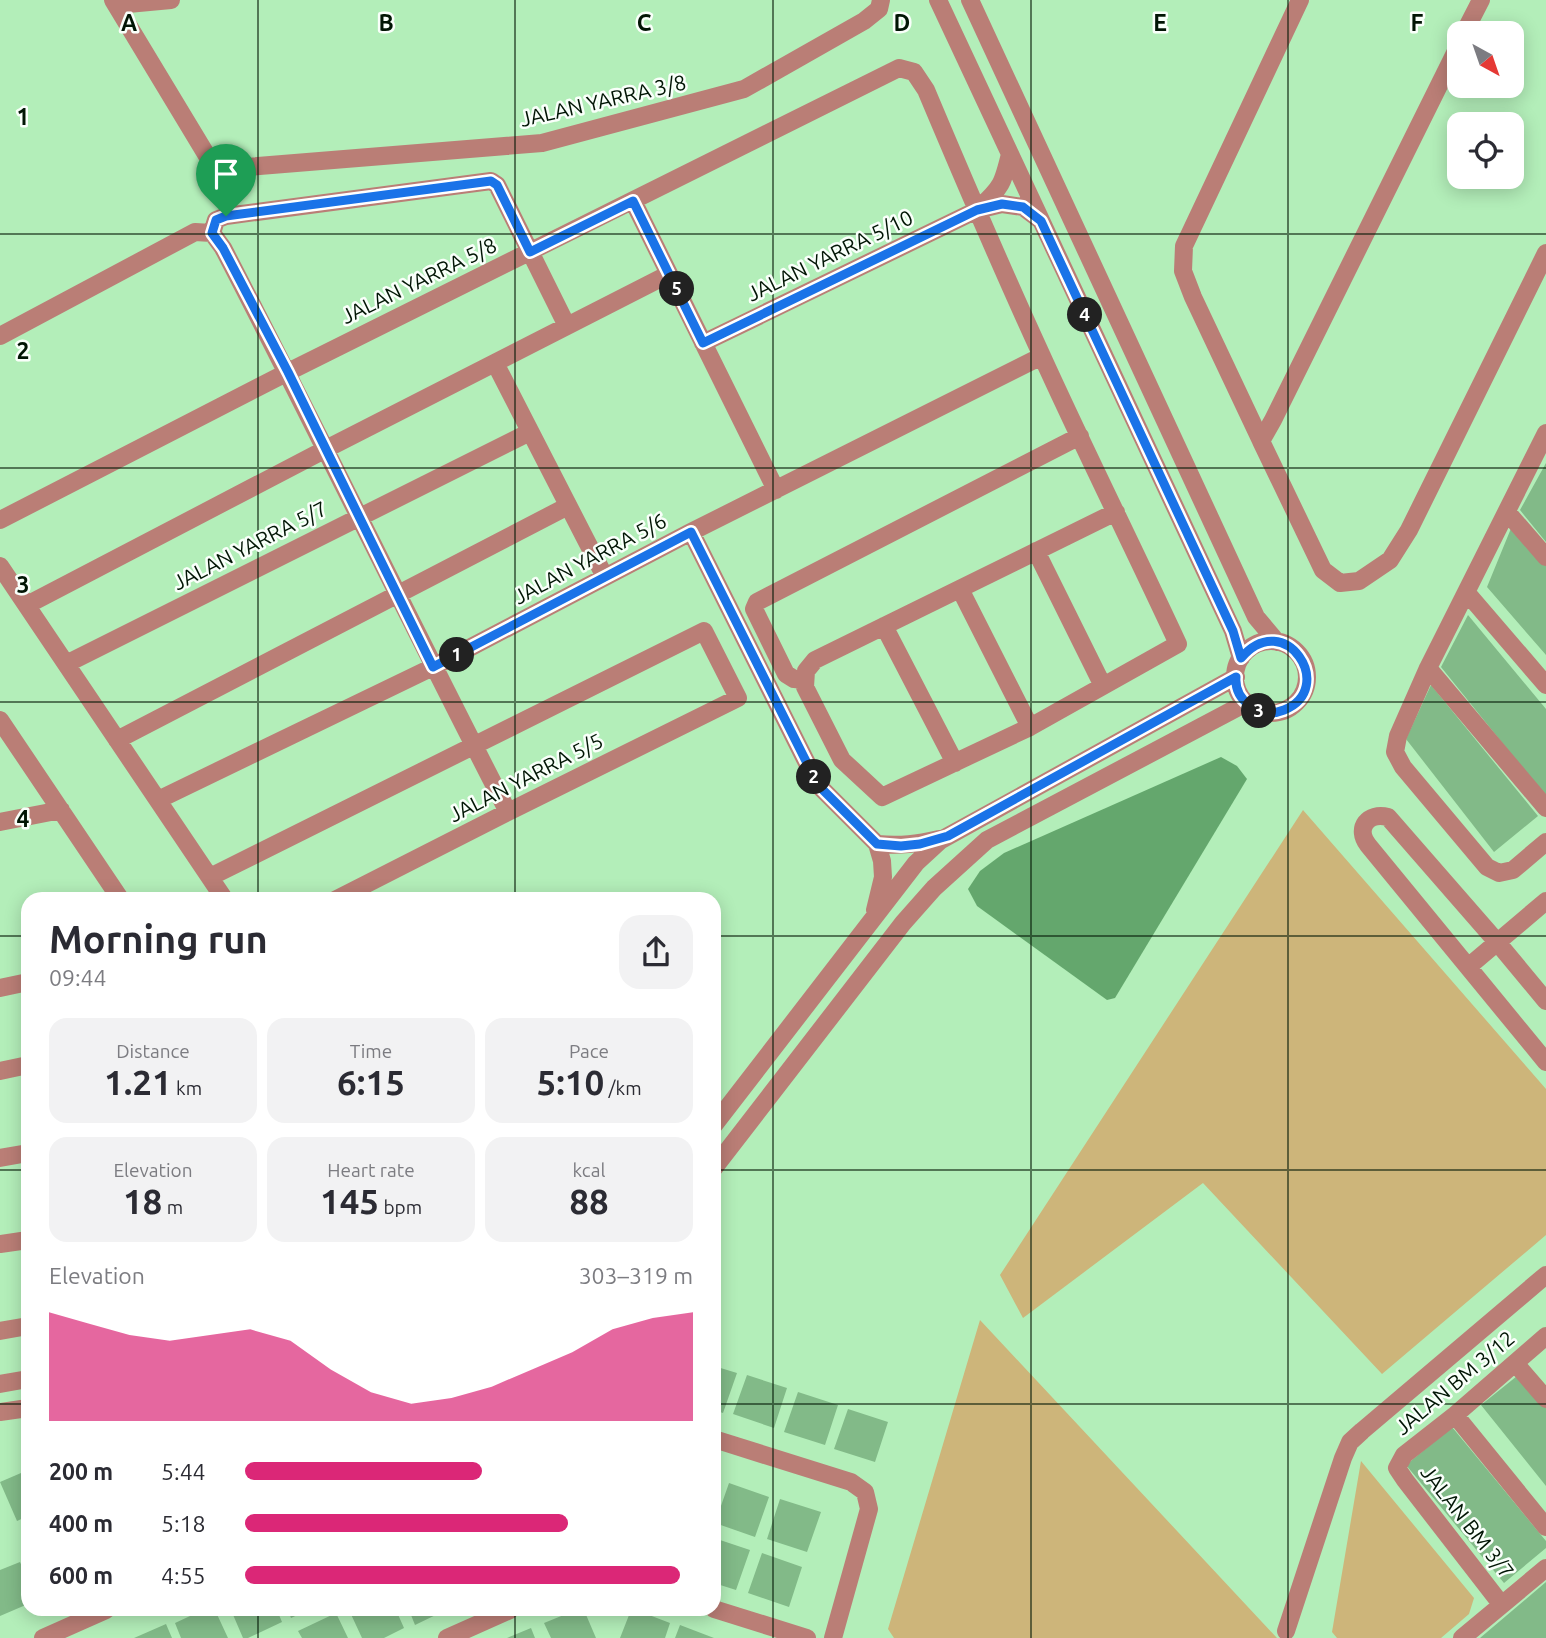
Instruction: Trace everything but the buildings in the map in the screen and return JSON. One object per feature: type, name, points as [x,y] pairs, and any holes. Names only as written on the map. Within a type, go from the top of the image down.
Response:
[{"type":"street","points":[[115,3],[171,0]]},
{"type":"street","name":"JALAN YARRA 3/8","points":[[115,3],[212,164],[222,169],[542,143],[744,89],[864,21],[879,9],[881,0]]},
{"type":"street","points":[[938,0],[1233,631],[1241,658]]},
{"type":"street","points":[[970,0],[1256,617],[1277,642]]},
{"type":"street","points":[[1300,0],[1184,246],[1184,271],[1323,570],[1340,583],[1359,582],[1390,560],[1409,530],[1546,253]]},
{"type":"street","points":[[1470,21],[1480,0]]},
{"type":"street","name":"JALAN YARRA 5/8","points":[[0,520],[288,372],[899,68],[914,72],[926,90],[1042,356],[1178,644],[1103,686]]},
{"type":"street","points":[[1261,441],[1447,69]]},
{"type":"street","name":"JALAN YARRA 5/10","points":[[977,210],[996,192],[1003,180],[1010,154]]},
{"type":"street","points":[[212,233],[216,220],[226,216],[491,181],[497,185],[567,326]]},
{"type":"street","points":[[633,201],[776,490]]},
{"type":"street","name":"JALAN YARRA 5/10","points":[[703,343],[977,210],[1002,204],[1023,207],[1041,221]]},
{"type":"street","points":[[0,336],[195,232],[212,233]]},
{"type":"street","points":[[212,233],[223,248],[288,372],[433,667],[508,811]]},
{"type":"street","points":[[27,605],[669,274]]},
{"type":"street","name":"JALAN YARRA 5/6","points":[[158,800],[433,667],[691,532],[1042,356]]},
{"type":"street","points":[[495,363],[605,578]]},
{"type":"street","name":"JALAN YARRA 5/7","points":[[66,664],[530,432]]},
{"type":"street","points":[[1546,433],[1429,668],[1398,736],[1395,752],[1403,767],[1487,867],[1499,873],[1513,870],[1546,842]]},
{"type":"street","points":[[805,680],[794,679],[786,674],[754,609],[757,602],[1080,436]]},
{"type":"street","points":[[117,740],[568,506]]},
{"type":"street","points":[[1037,551],[1103,686],[1030,727],[882,797],[842,760],[805,687],[806,671],[816,660],[1116,512]]},
{"type":"street","points":[[1507,512],[1546,557]]},
{"type":"street","points":[[691,532],[818,785],[877,844],[883,877],[874,916]]},
{"type":"street","points":[[0,566],[220,892]]},
{"type":"street","points":[[960,589],[1030,727]]},
{"type":"street","points":[[1466,593],[1546,685]]},
{"type":"street","points":[[884,626],[955,763]]},
{"type":"street","name":"JALAN YARRA 5/5","points":[[351,892],[738,698],[704,631],[474,745]]},
{"type":"street","points":[[1267,642],[1289,646],[1305,664],[1307,676],[1300,699],[1280,712],[1256,710],[1246,703],[1235,681],[1241,658],[1256,645],[1267,642]]},
{"type":"street","points":[[1429,668],[1546,808]]},
{"type":"street","points":[[721,1116],[916,863],[941,840],[1236,677]]},
{"type":"street","points":[[721,1159],[903,923],[934,888],[987,840],[1246,703]]},
{"type":"street","points":[[3,728],[116,892]]},
{"type":"street","points":[[210,877],[474,745]]},
{"type":"street","points":[[0,822],[61,810]]},
{"type":"street","points":[[1546,1001],[1388,817],[1380,815],[1366,822],[1362,830],[1363,838],[1546,1062]]},
{"type":"street","points":[[877,844],[920,844],[948,836]]},
{"type":"street","points":[[1468,967],[1546,901]]},
{"type":"street","points":[[0,988],[21,984]]},
{"type":"street","points":[[0,1070],[21,1066]]},
{"type":"street","points":[[0,1158],[21,1154]]},
{"type":"street","points":[[0,1244],[21,1241]]},
{"type":"street","points":[[1286,1630],[1350,1443],[1546,1275]]},
{"type":"street","points":[[0,1331],[21,1327]]},
{"type":"street","name":"JALAN BM 3/12","points":[[1397,1468],[1404,1455],[1546,1336]]},
{"type":"street","points":[[1516,1363],[1546,1399]]},
{"type":"street","points":[[0,1384],[21,1380]]},
{"type":"street","points":[[0,1412],[21,1409]]},
{"type":"street","points":[[1455,1415],[1546,1527]]},
{"type":"street","points":[[721,1441],[852,1482],[865,1492],[869,1509],[833,1638]]},
{"type":"street","name":"JALAN BM 3/7","points":[[1397,1468],[1501,1604]]},
{"type":"street","points":[[1462,1638],[1546,1568]]},
{"type":"street","points":[[721,1611],[807,1638]]},
{"type":"street","points":[[43,1638],[92,1616]]},
{"type":"street","points":[[447,1638],[496,1616]]},
{"type":"shaded area","points":[[1221,757],[1237,766],[1247,779],[1115,998],[1107,1000],[977,906],[968,889],[980,871],[1004,853]]},
{"type":"shaded area","points":[[1303,810],[1546,1089],[1546,1235],[1382,1374],[1203,1183],[1023,1318],[1000,1275]]},
{"type":"shaded area","points":[[980,1320],[1277,1638],[894,1638],[888,1629]]},
{"type":"shaded area","points":[[1361,1461],[1474,1598],[1469,1614],[1441,1638],[1337,1638],[1332,1632]]},
{"type":"route","points":[[491,181],[497,185],[530,252],[633,201],[703,343],[977,210],[1002,204],[1023,207],[1041,221],[1233,631],[1241,658],[1256,645],[1267,642],[1289,646],[1305,664],[1305,688],[1300,699],[1291,707],[1268,713],[1256,710],[1246,703],[1239,693],[1236,677],[948,836],[901,846],[877,844],[818,785],[691,532],[433,667],[288,372],[223,248],[212,233],[216,220],[226,216],[491,181]]}]
